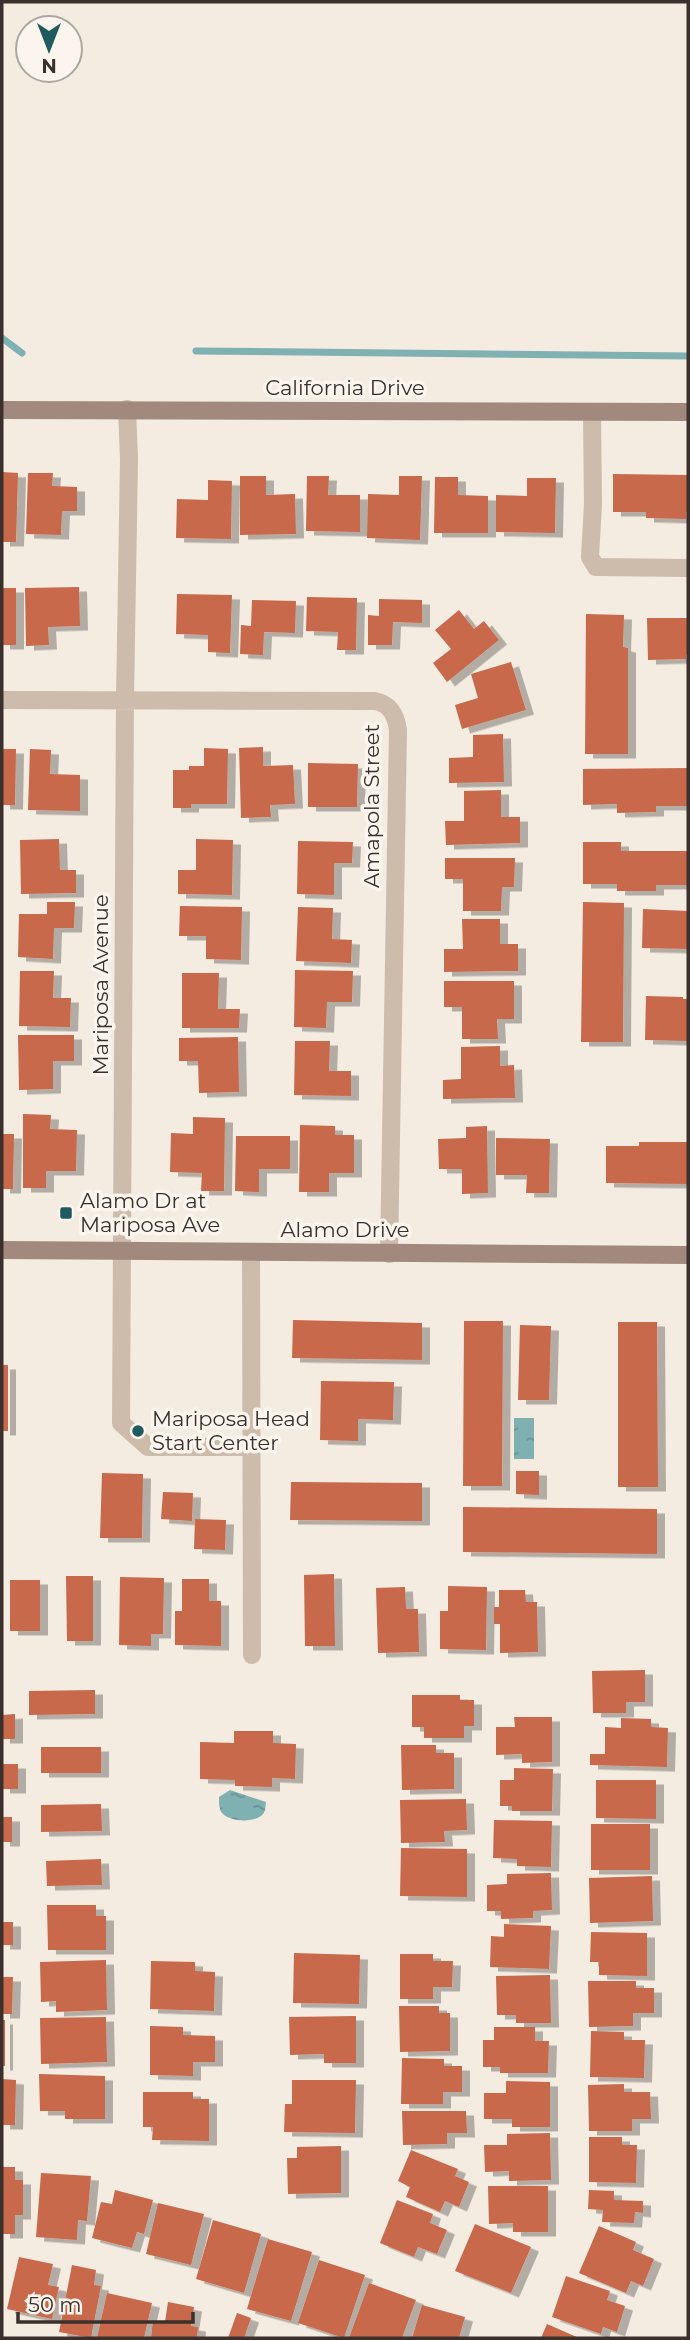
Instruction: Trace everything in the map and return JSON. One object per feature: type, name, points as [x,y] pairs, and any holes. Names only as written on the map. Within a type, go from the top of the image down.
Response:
[{"type":"street","name":"Mariposa Avenue","points":[[127,409],[129,459],[121,1423],[148,1447],[251,1447]]},
{"type":"street","name":"California Drive","points":[[2,410],[688,412]]},
{"type":"street","points":[[592,412],[593,504],[590,557],[596,567],[688,568]]},
{"type":"street","name":"Amapola Street","points":[[2,700],[375,701],[382,702],[393,711],[398,730],[388,1254]]},
{"type":"street","name":"Alamo Drive","points":[[2,1250],[688,1255]]},
{"type":"street","points":[[251,1252],[252,1655]]},
{"type":"water","points":[[514,1418],[534,1418],[534,1459],[514,1459]]},
{"type":"water","points":[[230,1790],[266,1802],[263,1814],[255,1819],[243,1820],[227,1817],[220,1809],[219,1797]]},
{"type":"building","points":[[2,472],[18,473],[16,542],[2,542]]},
{"type":"building","points":[[28,473],[53,473],[52,486],[77,487],[77,511],[62,511],[61,535],[26,534]]},
{"type":"building","points":[[613,474],[688,475],[686,519],[646,518],[646,512],[613,512]]},
{"type":"building","points":[[240,476],[266,476],[266,495],[295,494],[296,534],[240,535]]},
{"type":"building","points":[[307,476],[329,476],[328,495],[360,495],[360,532],[306,531]]},
{"type":"building","points":[[399,476],[422,476],[420,540],[367,538],[368,494],[399,495]]},
{"type":"building","points":[[435,477],[458,477],[458,495],[488,496],[488,533],[434,533]]},
{"type":"building","points":[[527,478],[556,478],[555,533],[496,532],[496,495],[527,496]]},
{"type":"building","points":[[208,480],[232,481],[231,539],[176,538],[177,499],[208,500]]},
{"type":"building","points":[[79,587],[80,626],[48,627],[49,645],[26,646],[25,588]]},
{"type":"building","points":[[2,588],[16,588],[16,645],[2,645]]},
{"type":"building","points":[[177,594],[232,595],[230,653],[208,652],[208,635],[176,634]]},
{"type":"building","points":[[307,597],[357,598],[356,650],[337,650],[338,632],[306,631]]},
{"type":"building","points":[[379,599],[422,600],[422,623],[393,622],[392,645],[368,645],[368,615],[379,616]]},
{"type":"building","points":[[252,600],[296,601],[295,633],[264,632],[263,655],[240,654],[241,625],[251,626]]},
{"type":"building","points":[[459,610],[474,629],[484,621],[499,640],[447,682],[433,663],[451,649],[435,630]]},
{"type":"building","points":[[586,614],[624,615],[623,647],[628,648],[628,754],[585,754]]},
{"type":"building","points":[[647,618],[688,618],[686,659],[648,660]]},
{"type":"building","points":[[511,662],[526,710],[462,729],[455,705],[478,698],[471,674]]},
{"type":"building","points":[[503,734],[504,782],[449,783],[449,758],[473,757],[473,735]]},
{"type":"building","points":[[263,747],[263,766],[293,765],[295,804],[270,805],[271,817],[241,818],[239,748]]},
{"type":"building","points":[[204,748],[228,749],[227,804],[191,804],[191,808],[173,808],[173,770],[204,766]]},
{"type":"building","points":[[2,749],[16,749],[15,805],[2,805]]},
{"type":"building","points":[[30,749],[51,750],[50,774],[80,775],[80,811],[28,810]]},
{"type":"building","points":[[308,763],[358,764],[357,807],[308,807]]},
{"type":"building","points":[[688,768],[688,806],[656,806],[656,812],[617,813],[617,804],[583,805],[583,769]]},
{"type":"building","points":[[501,790],[501,817],[520,817],[520,843],[446,845],[445,821],[464,821],[464,791]]},
{"type":"building","points":[[59,839],[60,870],[76,870],[76,893],[21,894],[20,840]]},
{"type":"building","points":[[196,839],[233,840],[232,895],[178,894],[178,870],[196,870]]},
{"type":"building","points":[[298,841],[353,842],[352,863],[334,863],[334,895],[297,894]]},
{"type":"building","points":[[583,842],[621,842],[621,851],[688,851],[688,885],[656,885],[656,891],[617,891],[617,884],[583,884]]},
{"type":"building","points":[[445,858],[515,858],[514,887],[502,887],[501,911],[463,911],[463,879],[445,879]]},
{"type":"building","points":[[47,902],[75,902],[74,928],[54,928],[53,959],[18,957],[19,914],[47,914]]},
{"type":"building","points":[[583,902],[624,903],[623,1042],[581,1042]]},
{"type":"building","points":[[180,906],[242,907],[241,960],[206,959],[206,936],[179,936]]},
{"type":"building","points":[[298,907],[333,908],[332,939],[352,940],[351,963],[296,961]]},
{"type":"building","points":[[643,909],[688,911],[688,949],[642,948]]},
{"type":"building","points":[[462,919],[500,919],[500,944],[518,944],[518,971],[444,972],[444,949],[463,949]]},
{"type":"building","points":[[295,970],[353,971],[352,1002],[327,1002],[326,1028],[294,1027]]},
{"type":"building","points":[[20,971],[54,971],[53,998],[71,998],[70,1027],[19,1026]]},
{"type":"building","points":[[182,973],[219,973],[218,1009],[240,1009],[239,1028],[182,1028]]},
{"type":"building","points":[[444,981],[514,981],[514,1019],[497,1019],[498,1039],[462,1039],[462,1007],[444,1007]]},
{"type":"building","points":[[646,996],[688,999],[688,1041],[645,1040]]},
{"type":"building","points":[[18,1035],[74,1035],[74,1061],[53,1061],[53,1089],[19,1090]]},
{"type":"building","points":[[238,1037],[239,1092],[199,1093],[198,1061],[179,1061],[179,1038]]},
{"type":"building","points":[[295,1041],[330,1041],[329,1071],[351,1071],[351,1096],[294,1095]]},
{"type":"building","points":[[500,1046],[500,1066],[514,1065],[515,1098],[443,1099],[443,1080],[461,1079],[461,1047]]},
{"type":"building","points":[[23,1114],[51,1115],[50,1129],[77,1130],[76,1171],[46,1171],[46,1188],[23,1188]]},
{"type":"building","points":[[193,1117],[225,1118],[224,1191],[201,1191],[202,1173],[170,1172],[171,1133],[193,1134]]},
{"type":"building","points":[[300,1125],[335,1126],[335,1135],[354,1135],[354,1173],[329,1173],[329,1192],[299,1192]]},
{"type":"building","points":[[487,1126],[488,1193],[462,1194],[462,1169],[439,1169],[438,1139],[466,1138],[466,1127]]},
{"type":"building","points":[[2,1134],[14,1134],[13,1189],[2,1189]]},
{"type":"building","points":[[236,1136],[290,1136],[290,1169],[259,1169],[259,1192],[235,1191]]},
{"type":"building","points":[[496,1138],[550,1139],[549,1193],[526,1193],[527,1175],[496,1175]]},
{"type":"building","points":[[639,1142],[688,1142],[688,1184],[606,1183],[606,1146],[639,1146]]},
{"type":"building","points":[[293,1320],[422,1323],[422,1360],[292,1358]]},
{"type":"building","points":[[464,1321],[503,1321],[502,1486],[463,1486]]},
{"type":"building","points":[[618,1322],[657,1322],[658,1487],[618,1487]]},
{"type":"building","points":[[520,1325],[551,1326],[549,1400],[518,1400]]},
{"type":"building","points":[[2,1365],[8,1365],[8,1431],[2,1431]]},
{"type":"building","points":[[321,1381],[394,1382],[393,1420],[358,1419],[358,1441],[320,1440]]},
{"type":"building","points":[[516,1471],[539,1471],[539,1495],[516,1494]]},
{"type":"building","points":[[102,1473],[143,1474],[142,1538],[100,1538]]},
{"type":"building","points":[[291,1482],[422,1483],[422,1521],[290,1520]]},
{"type":"building","points":[[163,1492],[193,1493],[192,1521],[161,1519]]},
{"type":"building","points":[[463,1507],[657,1509],[657,1554],[463,1552]]},
{"type":"building","points":[[195,1519],[226,1520],[225,1550],[194,1549]]},
{"type":"building","points":[[334,1574],[335,1646],[305,1646],[304,1575]]},
{"type":"building","points":[[66,1576],[93,1576],[93,1641],[67,1641]]},
{"type":"building","points":[[120,1577],[164,1578],[163,1634],[151,1634],[151,1646],[119,1645]]},
{"type":"building","points":[[182,1579],[209,1579],[209,1601],[221,1601],[221,1646],[175,1645],[175,1611],[182,1611]]},
{"type":"building","points":[[10,1580],[40,1580],[40,1631],[10,1631]]},
{"type":"building","points":[[448,1586],[487,1587],[486,1650],[440,1649],[440,1611],[448,1611]]},
{"type":"building","points":[[405,1587],[406,1609],[418,1609],[419,1652],[378,1653],[376,1588]]},
{"type":"building","points":[[499,1590],[525,1590],[526,1602],[537,1602],[538,1652],[500,1653],[500,1624],[494,1624],[494,1607],[499,1607]]},
{"type":"building","points":[[645,1670],[645,1702],[626,1702],[626,1713],[593,1713],[592,1671]]},
{"type":"building","points":[[95,1690],[95,1714],[29,1715],[29,1691]]},
{"type":"building","points":[[412,1695],[460,1695],[460,1700],[474,1700],[474,1726],[464,1726],[464,1738],[424,1738],[424,1727],[412,1727]]},
{"type":"building","points":[[15,1714],[15,1739],[2,1739],[2,1715]]},
{"type":"building","points":[[514,1717],[552,1717],[552,1762],[522,1763],[522,1754],[496,1755],[496,1727],[515,1727]]},
{"type":"building","points":[[621,1718],[651,1719],[651,1727],[668,1728],[667,1767],[590,1765],[590,1754],[605,1754],[605,1727],[621,1728]]},
{"type":"building","points":[[234,1731],[273,1731],[273,1743],[296,1744],[295,1779],[272,1778],[272,1787],[235,1786],[235,1780],[200,1779],[200,1742],[234,1743]]},
{"type":"building","points":[[401,1745],[436,1745],[436,1753],[454,1753],[454,1789],[402,1790]]},
{"type":"building","points":[[41,1747],[101,1747],[101,1773],[41,1773]]},
{"type":"building","points":[[2,1764],[18,1764],[18,1789],[2,1789]]},
{"type":"building","points":[[514,1768],[553,1769],[552,1811],[512,1811],[512,1806],[500,1806],[500,1780],[514,1780]]},
{"type":"building","points":[[596,1780],[656,1780],[656,1819],[596,1818]]},
{"type":"building","points":[[466,1799],[467,1830],[444,1831],[445,1842],[401,1843],[400,1800]]},
{"type":"building","points":[[101,1804],[102,1831],[41,1832],[41,1805]]},
{"type":"building","points":[[2,1817],[12,1817],[12,1842],[2,1842]]},
{"type":"building","points":[[494,1820],[552,1821],[551,1867],[517,1866],[517,1859],[493,1858]]},
{"type":"building","points":[[591,1824],[650,1824],[650,1870],[591,1870]]},
{"type":"building","points":[[401,1848],[467,1849],[467,1897],[400,1896]]},
{"type":"building","points":[[101,1859],[102,1885],[47,1886],[46,1861]]},
{"type":"building","points":[[551,1873],[552,1910],[533,1911],[533,1918],[501,1919],[501,1911],[487,1911],[487,1885],[507,1884],[507,1874]]},
{"type":"building","points":[[652,1876],[653,1921],[590,1923],[589,1878]]},
{"type":"building","points":[[47,1905],[96,1905],[96,1916],[106,1916],[106,1950],[48,1950]]},
{"type":"building","points":[[2,1922],[13,1922],[13,1945],[2,1945]]},
{"type":"building","points":[[504,1924],[551,1926],[549,1969],[490,1967],[491,1936],[504,1937]]},
{"type":"building","points":[[591,1932],[647,1933],[647,1976],[599,1975],[599,1962],[590,1962]]},
{"type":"building","points":[[294,1953],[360,1955],[359,2004],[293,2003]]},
{"type":"building","points":[[400,1954],[433,1954],[433,1961],[453,1961],[452,1987],[433,1987],[433,1999],[400,1999]]},
{"type":"building","points":[[106,1960],[107,2010],[56,2012],[56,2001],[41,2002],[40,1962]]},
{"type":"building","points":[[151,1961],[195,1962],[195,1971],[215,1972],[214,2011],[150,2009]]},
{"type":"building","points":[[550,1975],[551,2023],[516,2023],[516,2015],[497,2015],[496,1976]]},
{"type":"building","points":[[2,1977],[13,1977],[12,2014],[2,2014]]},
{"type":"building","points":[[588,1981],[636,1981],[636,1988],[654,1988],[654,2013],[633,2013],[633,2026],[589,2027]]},
{"type":"building","points":[[399,2006],[439,2006],[439,2013],[450,2013],[450,2051],[400,2052]]},
{"type":"building","points":[[356,2016],[356,2063],[324,2063],[324,2054],[290,2055],[289,2017]]},
{"type":"building","points":[[106,2017],[107,2062],[41,2064],[40,2018]]},
{"type":"building","points":[[2,2020],[5,2020],[5,2066],[2,2066]]},
{"type":"building","points":[[150,2026],[183,2027],[183,2035],[215,2036],[215,2062],[193,2062],[193,2076],[150,2075]]},
{"type":"building","points":[[494,2027],[535,2027],[535,2041],[549,2041],[548,2073],[500,2073],[500,2067],[483,2067],[483,2040],[494,2040]]},
{"type":"building","points":[[591,2031],[624,2032],[624,2040],[645,2040],[644,2078],[590,2077]]},
{"type":"building","points":[[402,2058],[444,2059],[444,2066],[462,2066],[462,2092],[443,2092],[443,2104],[401,2104]]},
{"type":"building","points":[[39,2074],[105,2076],[105,2119],[65,2119],[65,2111],[40,2111]]},
{"type":"building","points":[[2,2079],[16,2080],[15,2125],[2,2125]]},
{"type":"building","points":[[292,2080],[356,2080],[355,2133],[284,2132],[285,2104],[292,2104]]},
{"type":"building","points":[[506,2081],[550,2082],[550,2127],[512,2127],[512,2119],[484,2119],[484,2093],[506,2093]]},
{"type":"building","points":[[624,2084],[624,2092],[650,2092],[651,2119],[632,2119],[632,2131],[589,2131],[588,2085]]},
{"type":"building","points":[[143,2092],[193,2092],[193,2099],[209,2099],[209,2141],[152,2140],[153,2127],[143,2127]]},
{"type":"building","points":[[402,2111],[466,2111],[467,2133],[447,2133],[447,2144],[403,2145]]},
{"type":"building","points":[[550,2133],[551,2180],[509,2181],[509,2171],[485,2172],[484,2145],[507,2145],[507,2134]]},
{"type":"building","points":[[589,2137],[622,2137],[622,2145],[637,2145],[636,2183],[589,2182]]},
{"type":"building","points":[[341,2146],[341,2193],[288,2194],[287,2158],[297,2158],[297,2147]]},
{"type":"building","points":[[411,2150],[458,2169],[455,2176],[469,2182],[459,2207],[445,2201],[440,2212],[406,2197],[410,2187],[398,2181]]},
{"type":"building","points":[[2,2167],[15,2167],[15,2180],[23,2180],[23,2215],[15,2215],[15,2234],[2,2234]]},
{"type":"building","points":[[41,2173],[91,2176],[87,2221],[78,2220],[77,2240],[36,2237]]},
{"type":"building","points":[[488,2186],[548,2186],[548,2232],[513,2232],[513,2223],[489,2224]]},
{"type":"building","points":[[115,2190],[153,2200],[144,2234],[137,2232],[132,2248],[92,2238],[101,2202],[112,2204]]},
{"type":"building","points":[[589,2190],[614,2191],[614,2200],[643,2201],[643,2213],[635,2212],[634,2223],[602,2222],[603,2210],[588,2209]]},
{"type":"building","points":[[397,2200],[433,2214],[430,2223],[447,2230],[437,2254],[418,2247],[414,2257],[380,2243]]},
{"type":"building","points":[[158,2203],[204,2214],[191,2265],[146,2254]]},
{"type":"building","points":[[213,2220],[261,2234],[244,2293],[196,2279]]},
{"type":"building","points":[[475,2224],[531,2247],[511,2293],[455,2271]]},
{"type":"building","points":[[599,2226],[636,2242],[633,2250],[654,2259],[643,2286],[631,2281],[626,2293],[579,2273]]},
{"type":"building","points":[[268,2239],[312,2252],[291,2321],[247,2309]]},
{"type":"building","points":[[19,2257],[53,2264],[48,2285],[59,2287],[52,2319],[7,2309]]},
{"type":"building","points":[[319,2260],[365,2275],[344,2338],[298,2323]]},
{"type":"building","points":[[72,2265],[96,2270],[94,2285],[101,2286],[91,2338],[59,2332]]},
{"type":"building","points":[[566,2276],[610,2291],[607,2300],[625,2306],[617,2332],[603,2327],[601,2334],[552,2317]]},
{"type":"building","points":[[369,2283],[416,2300],[402,2338],[349,2338]]},
{"type":"building","points":[[107,2293],[152,2303],[144,2338],[97,2338]]},
{"type":"building","points":[[168,2302],[194,2307],[191,2326],[198,2327],[197,2338],[151,2338],[153,2321],[165,2322]]},
{"type":"building","points":[[422,2305],[465,2317],[459,2338],[412,2338]]},
{"type":"building","points":[[237,2313],[251,2318],[244,2338],[228,2338]]},
{"type":"building","points":[[547,2324],[579,2338],[541,2338]]},
{"type":"waterway","points":[[2,338],[22,353]]},
{"type":"waterway","points":[[196,351],[688,356]]},
{"type":"place","name":"Alamo Dr at Mariposa Ave","points":[[66,1213]]},
{"type":"place","name":"Mariposa Head Start Center","points":[[138,1431]]}]
